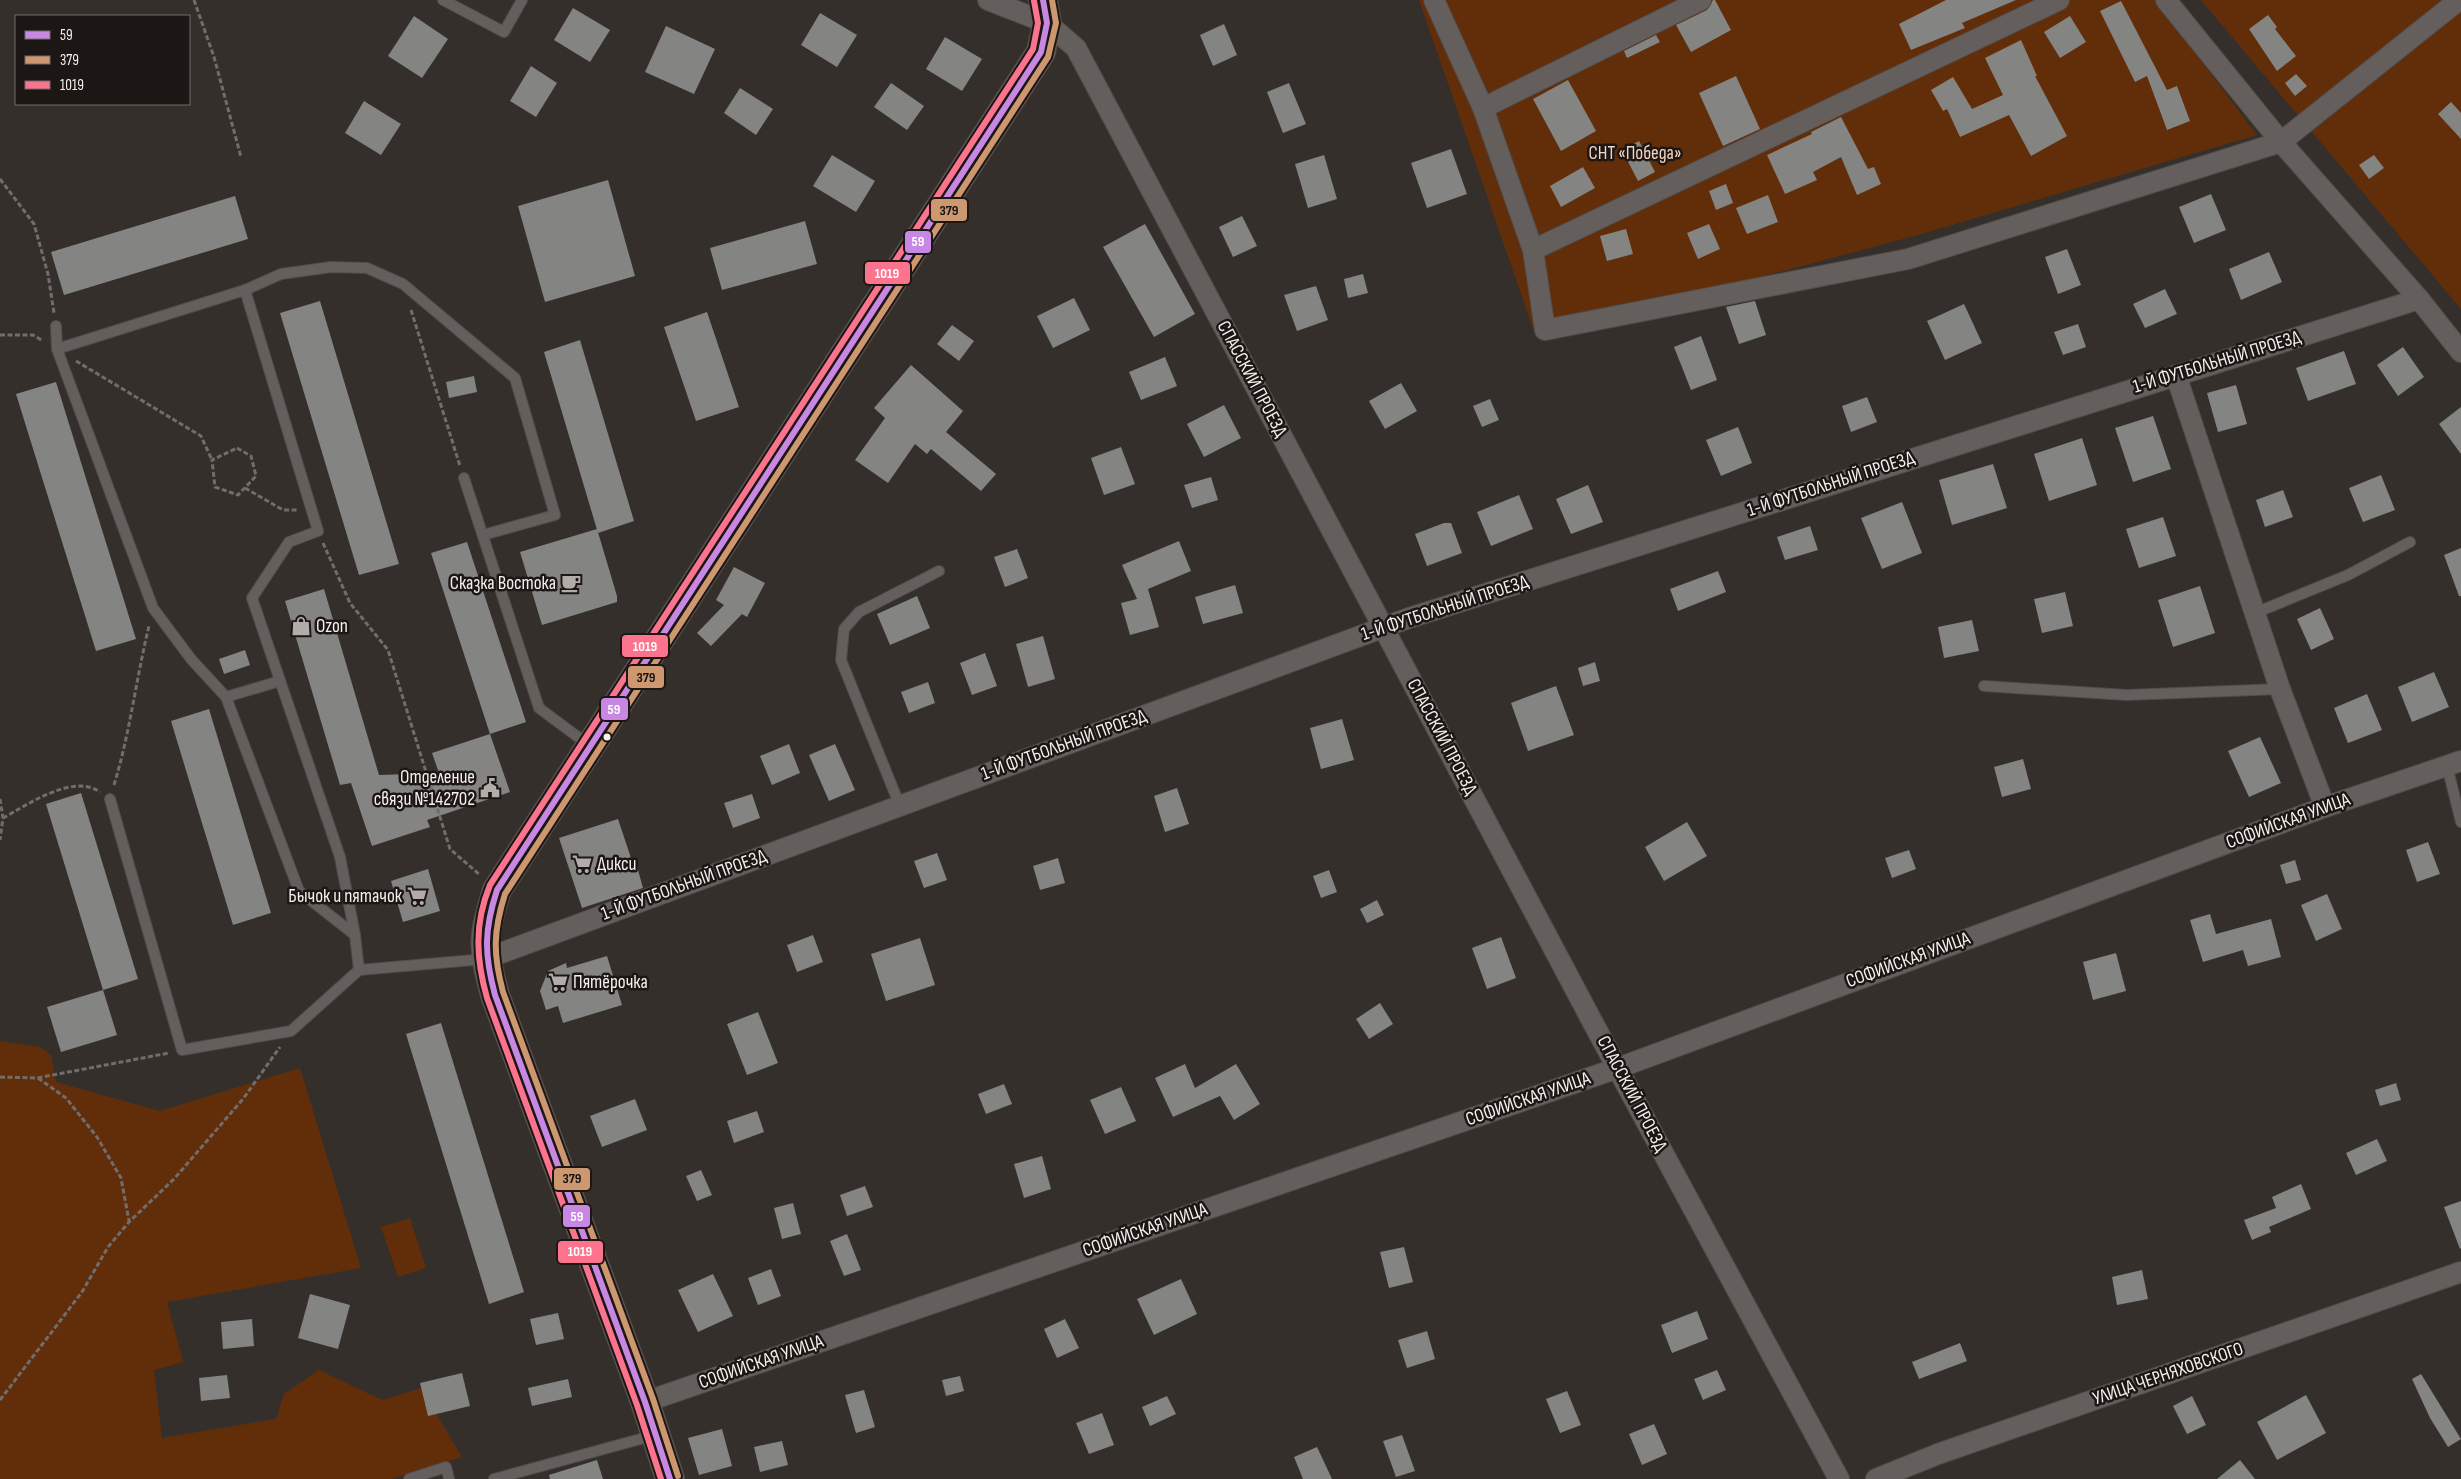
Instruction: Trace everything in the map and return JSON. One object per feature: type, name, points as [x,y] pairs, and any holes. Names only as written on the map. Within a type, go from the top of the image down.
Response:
[{"type":"street","name":"СПАССКИЙ ПРОЕЗД","points":[[988,0],[1045,11],[1076,48],[1618,1068],[1839,1479]]},
{"type":"street","points":[[1434,0],[1483,108],[1533,250],[1545,330],[1908,259],[2281,142],[2459,0]]},
{"type":"street","points":[[1483,108],[1701,0]]},
{"type":"street","points":[[1533,250],[2059,0]]},
{"type":"street","points":[[2166,0],[2281,142],[2419,299],[2461,352]]},
{"type":"street","points":[[670,1479],[645,1402],[495,995],[485,959],[486,926],[497,890],[1041,52],[1045,11]]},
{"type":"street","name":"1-Й ФУТБОЛЬНЫЙ ПРОЕЗД","points":[[485,959],[1383,627],[2419,299]]},
{"type":"street","points":[[2176,375],[2280,689],[2325,807]]},
{"type":"street","name":"СОФИЙСКАЯ УЛИЦА","points":[[645,1402],[1618,1068],[2325,807],[2454,764]]},
{"type":"street","name":"УЛИЦА ЧЕРНЯХОВСКОГО","points":[[1876,1479],[1938,1454],[2461,1272]]},
{"type":"lane","points":[[443,0],[504,32],[522,0]]},
{"type":"lane","points":[[57,349],[245,290],[281,274],[331,267],[367,268],[403,284],[515,378],[555,515],[483,535]]},
{"type":"lane","points":[[245,290],[318,531],[289,542],[252,598],[340,857],[355,934],[359,970]]},
{"type":"lane","points":[[56,326],[57,349],[153,608],[191,658],[226,697],[299,891],[355,934]]},
{"type":"lane","points":[[464,478],[539,708],[591,746]]},
{"type":"lane","points":[[2255,613],[2348,575],[2410,542]]},
{"type":"lane","points":[[900,806],[842,660],[844,630],[859,612],[939,571]]},
{"type":"lane","points":[[226,697],[280,681]]},
{"type":"lane","points":[[1984,686],[2128,695],[2280,689]]},
{"type":"lane","points":[[2454,764],[2461,822]]},
{"type":"lane","points":[[110,799],[182,1050],[291,1031],[359,970],[485,959]]},
{"type":"lane","points":[[494,1479],[511,1476],[656,1435]]},
{"type":"lane","points":[[409,1479],[446,1468],[449,1479]]},
{"type":"path","points":[[194,0],[214,57],[241,156]]},
{"type":"path","points":[[0,179],[34,224],[48,274],[56,326]]},
{"type":"path","points":[[403,284],[464,478]]},
{"type":"path","points":[[0,335],[33,335],[201,436],[212,460],[215,487],[238,495],[256,476],[251,456],[236,448],[212,460]]},
{"type":"path","points":[[245,488],[283,510],[312,510]]},
{"type":"path","points":[[318,531],[350,603],[388,650],[450,849],[497,890]]},
{"type":"path","points":[[2,818],[48,793],[74,786],[94,788],[110,799],[126,748],[137,674],[153,608]]},
{"type":"path","points":[[0,799],[2,818],[0,840]]},
{"type":"path","points":[[0,1400],[82,1292],[108,1246],[129,1222],[174,1179],[243,1099],[291,1031]]},
{"type":"path","points":[[0,1077],[38,1078],[182,1050]]},
{"type":"path","points":[[38,1078],[66,1098],[97,1137],[122,1178],[129,1222]]},
{"type":"green space","name":"СНТ «Победа»","points":[[1419,0],[2155,0],[2257,135],[1918,235],[1536,337]]},
{"type":"green space","points":[[2201,0],[2461,0],[2461,309]]},
{"type":"green space","points":[[0,1041],[40,1047],[51,1055],[56,1082],[160,1111],[300,1068],[361,1268],[167,1302],[183,1362],[154,1370],[162,1438],[276,1419],[284,1394],[319,1370],[382,1400],[421,1388],[462,1457],[391,1479],[0,1479]]},
{"type":"green space","points":[[410,1218],[426,1268],[398,1277],[381,1227]]},
{"type":"building","points":[[1713,0],[1715,0],[1731,30],[1691,52],[1676,25],[1707,10]]},
{"type":"building","points":[[1946,0],[2016,0],[1962,23],[1965,28],[1911,50],[1899,24]]},
{"type":"building","points":[[2121,1],[2167,90],[2177,86],[2190,121],[2167,130],[2147,76],[2135,82],[2100,11]]},
{"type":"building","points":[[573,8],[610,30],[590,62],[554,40]]},
{"type":"building","points":[[820,13],[857,35],[837,67],[801,45]]},
{"type":"building","points":[[2268,15],[2277,27],[2275,29],[2296,56],[2277,71],[2249,29]]},
{"type":"building","points":[[414,16],[448,39],[422,78],[388,56]]},
{"type":"building","points":[[2070,16],[2086,42],[2060,58],[2044,32]]},
{"type":"building","points":[[1224,24],[1237,55],[1213,66],[1200,35]]},
{"type":"building","points":[[666,26],[715,49],[694,94],[645,72]]},
{"type":"building","points":[[1656,35],[1660,42],[1627,58],[1624,51]]},
{"type":"building","points":[[945,37],[982,59],[962,91],[926,69]]},
{"type":"building","points":[[2021,40],[2037,76],[2035,76],[2067,136],[2031,156],[2009,115],[1960,137],[1947,109],[1943,111],[1931,90],[1953,77],[1972,109],[2003,95],[1985,58]]},
{"type":"building","points":[[531,66],[557,83],[536,117],[510,101]]},
{"type":"building","points":[[2296,74],[2307,86],[2295,96],[2285,83]]},
{"type":"building","points":[[1736,76],[1760,129],[1723,146],[1699,93]]},
{"type":"building","points":[[1568,80],[1596,131],[1561,151],[1533,99]]},
{"type":"building","points":[[891,83],[924,106],[907,130],[874,107]]},
{"type":"building","points":[[1289,83],[1306,124],[1283,133],[1267,92]]},
{"type":"building","points":[[740,88],[773,109],[756,135],[724,113]]},
{"type":"building","points":[[364,101],[401,124],[381,155],[345,133]]},
{"type":"building","points":[[2451,102],[2461,113],[2461,139],[2438,114]]},
{"type":"building","points":[[1841,117],[1868,169],[1874,167],[1881,184],[1857,195],[1841,157],[1813,172],[1817,180],[1785,194],[1767,155],[1812,134],[1811,132]]},
{"type":"building","points":[[1639,141],[1655,172],[1638,181],[1622,150]]},
{"type":"building","points":[[1451,149],[1467,194],[1427,208],[1411,163]]},
{"type":"building","points":[[832,155],[875,181],[856,212],[813,186]]},
{"type":"building","points":[[1324,155],[1337,199],[1308,208],[1295,164]]},
{"type":"building","points":[[2374,155],[2384,168],[2369,179],[2359,165]]},
{"type":"building","points":[[1583,167],[1595,188],[1561,207],[1550,186]]},
{"type":"building","points":[[608,180],[635,276],[545,302],[518,206]]},
{"type":"building","points":[[1726,184],[1733,203],[1716,210],[1709,191]]},
{"type":"building","points":[[2211,194],[2226,230],[2194,243],[2179,207]]},
{"type":"building","points":[[1768,195],[1778,222],[1747,234],[1736,208]]},
{"type":"building","points":[[235,196],[248,239],[64,295],[51,252]]},
{"type":"building","points":[[1242,216],[1257,246],[1233,257],[1219,227]]},
{"type":"building","points":[[805,221],[817,264],[722,290],[710,248]]},
{"type":"building","points":[[1145,224],[1195,314],[1154,337],[1103,247]]},
{"type":"building","points":[[1709,224],[1720,249],[1698,259],[1687,233]]},
{"type":"building","points":[[1626,229],[1633,254],[1607,261],[1600,236]]},
{"type":"building","points":[[2067,249],[2081,285],[2058,294],[2045,257]]},
{"type":"building","points":[[2269,252],[2282,282],[2241,300],[2229,269]]},
{"type":"building","points":[[1363,274],[1368,293],[1348,298],[1344,279]]},
{"type":"building","points":[[1316,286],[1328,320],[1297,331],[1284,295]]},
{"type":"building","points":[[2165,289],[2177,314],[2145,328],[2133,304]]},
{"type":"building","points":[[1074,298],[1090,330],[1053,348],[1037,316]]},
{"type":"building","points":[[320,301],[399,564],[359,575],[280,313]]},
{"type":"building","points":[[1755,301],[1766,335],[1739,344],[1726,307]]},
{"type":"building","points":[[1964,304],[1982,343],[1945,360],[1927,321]]},
{"type":"building","points":[[707,312],[739,407],[696,421],[664,327]]},
{"type":"building","points":[[2078,324],[2086,347],[2063,355],[2054,332]]},
{"type":"building","points":[[952,325],[974,341],[959,361],[937,344]]},
{"type":"building","points":[[1701,336],[1717,380],[1691,390],[1674,347]]},
{"type":"building","points":[[580,340],[634,521],[598,533],[544,352]]},
{"type":"building","points":[[2403,347],[2424,377],[2398,396],[2377,365]]},
{"type":"building","points":[[2344,351],[2356,384],[2308,401],[2296,368]]},
{"type":"building","points":[[1165,357],[1177,386],[1141,400],[1129,372]]},
{"type":"building","points":[[911,365],[963,411],[946,432],[996,474],[981,491],[931,449],[927,454],[915,444],[888,483],[855,460],[885,418],[874,408]]},
{"type":"building","points":[[474,376],[477,392],[449,398],[446,382]]},
{"type":"building","points":[[56,382],[136,639],[96,651],[16,394]]},
{"type":"building","points":[[1401,383],[1417,411],[1385,429],[1369,401]]},
{"type":"building","points":[[2236,385],[2247,424],[2218,432],[2207,393]]},
{"type":"building","points":[[1867,397],[1877,422],[1851,432],[1842,406]]},
{"type":"building","points":[[1490,399],[1499,420],[1482,427],[1473,406]]},
{"type":"building","points":[[1224,405],[1241,438],[1204,457],[1187,424]]},
{"type":"building","points":[[2461,407],[2461,454],[2439,424]]},
{"type":"building","points":[[2153,416],[2171,469],[2133,482],[2115,428]]},
{"type":"building","points":[[1738,427],[1752,463],[1721,476],[1706,440]]},
{"type":"building","points":[[2082,438],[2097,485],[2049,501],[2034,454]]},
{"type":"building","points":[[1121,447],[1135,484],[1104,495],[1091,458]]},
{"type":"building","points":[[1993,464],[2007,508],[1952,525],[1939,480]]},
{"type":"building","points":[[2381,475],[2395,510],[2363,522],[2349,488]]},
{"type":"building","points":[[1211,477],[1218,500],[1192,508],[1184,485]]},
{"type":"building","points":[[1588,485],[1603,522],[1571,534],[1556,499]]},
{"type":"building","points":[[2283,490],[2293,517],[2265,527],[2256,500]]},
{"type":"building","points":[[1519,495],[1533,529],[1491,546],[1477,512]]},
{"type":"building","points":[[1902,502],[1922,553],[1882,569],[1861,518]]},
{"type":"building","points":[[2163,517],[2176,556],[2139,568],[2126,529]]},
{"type":"building","points":[[1444,523],[1451,523],[1462,553],[1427,566],[1415,534]]},
{"type":"building","points":[[1810,526],[1818,550],[1785,560],[1777,537]]},
{"type":"building","points":[[597,529],[617,596],[617,602],[542,625],[520,552]]},
{"type":"building","points":[[1179,541],[1191,571],[1148,589],[1159,627],[1130,635],[1121,603],[1137,599],[1122,565]]},
{"type":"building","points":[[467,542],[526,722],[490,734],[431,553]]},
{"type":"building","points":[[2461,548],[2461,596],[2459,596],[2444,555]]},
{"type":"building","points":[[1017,549],[1028,578],[1005,587],[994,557]]},
{"type":"building","points":[[734,567],[765,583],[747,617],[742,614],[711,646],[697,633],[724,605],[716,600]]},
{"type":"building","points":[[1718,571],[1726,592],[1678,611],[1670,589]]},
{"type":"building","points":[[1235,585],[1243,613],[1203,624],[1195,597]]},
{"type":"building","points":[[2200,586],[2215,633],[2173,647],[2158,600]]},
{"type":"building","points":[[324,589],[379,775],[439,773],[432,753],[490,734],[510,792],[427,820],[430,827],[372,846],[351,783],[340,785],[285,601]]},
{"type":"building","points":[[2065,592],[2073,626],[2042,633],[2034,599]]},
{"type":"building","points":[[917,596],[930,628],[890,645],[877,614]]},
{"type":"building","points":[[2320,608],[2334,639],[2311,650],[2297,619]]},
{"type":"building","points":[[1972,620],[1979,651],[1944,658],[1938,627]]},
{"type":"building","points":[[1043,636],[1055,679],[1028,687],[1016,644]]},
{"type":"building","points":[[245,650],[250,665],[224,674],[219,659]]},
{"type":"building","points":[[985,653],[997,686],[972,695],[960,663]]},
{"type":"building","points":[[1595,662],[1600,681],[1583,686],[1578,668]]},
{"type":"building","points":[[2434,672],[2449,707],[2412,722],[2398,687]]},
{"type":"building","points":[[928,682],[935,703],[909,713],[901,692]]},
{"type":"building","points":[[1556,686],[1574,735],[1528,751],[1511,703]]},
{"type":"building","points":[[2367,694],[2382,730],[2348,743],[2334,708]]},
{"type":"building","points":[[209,709],[271,913],[233,925],[171,721]]},
{"type":"building","points":[[1342,719],[1354,760],[1321,769],[1310,728]]},
{"type":"building","points":[[2260,737],[2281,783],[2249,797],[2228,751]]},
{"type":"building","points":[[789,744],[800,773],[772,785],[760,756]]},
{"type":"building","points":[[835,744],[855,790],[829,801],[809,755]]},
{"type":"building","points":[[2023,759],[2031,789],[2002,797],[1994,767]]},
{"type":"building","points":[[1177,788],[1189,824],[1165,832],[1154,796]]},
{"type":"building","points":[[81,793],[138,979],[103,990],[46,804]]},
{"type":"building","points":[[752,794],[760,818],[733,828],[724,803]]},
{"type":"building","points":[[618,819],[633,864],[636,863],[643,888],[582,908],[559,838]]},
{"type":"building","points":[[1687,822],[1707,856],[1664,881],[1645,847]]},
{"type":"building","points":[[2428,842],[2440,874],[2417,882],[2406,850]]},
{"type":"building","points":[[1909,850],[1916,869],[1892,878],[1885,858]]},
{"type":"building","points":[[937,853],[947,880],[924,888],[914,861]]},
{"type":"building","points":[[1058,858],[1065,883],[1040,890],[1033,866]]},
{"type":"building","points":[[2295,860],[2301,880],[2286,884],[2280,865]]},
{"type":"building","points":[[428,869],[440,911],[403,922],[391,881]]},
{"type":"building","points":[[1329,870],[1337,892],[1321,898],[1313,876]]},
{"type":"building","points":[[2327,894],[2342,929],[2316,941],[2301,905]]},
{"type":"building","points":[[1377,900],[1384,915],[1367,923],[1360,909]]},
{"type":"building","points":[[2210,914],[2216,934],[2271,919],[2281,957],[2248,966],[2243,950],[2203,962],[2190,920]]},
{"type":"building","points":[[813,935],[823,962],[797,972],[787,945]]},
{"type":"building","points":[[1501,937],[1516,978],[1487,989],[1472,948]]},
{"type":"building","points":[[920,938],[935,985],[886,1001],[871,954]]},
{"type":"building","points":[[2116,953],[2126,991],[2093,1000],[2083,962]]},
{"type":"building","points":[[607,956],[622,1005],[563,1023],[558,1006],[546,1010],[540,991],[548,971],[566,963],[567,968]]},
{"type":"building","points":[[103,990],[117,1035],[61,1052],[47,1007]]},
{"type":"building","points":[[1380,1003],[1393,1024],[1369,1039],[1356,1019]]},
{"type":"building","points":[[758,1012],[778,1063],[747,1075],[727,1024]]},
{"type":"building","points":[[441,1023],[524,1292],[489,1304],[406,1034]]},
{"type":"building","points":[[1185,1064],[1195,1088],[1236,1064],[1260,1104],[1234,1120],[1220,1096],[1173,1117],[1155,1078]]},
{"type":"building","points":[[2396,1083],[2401,1100],[2380,1106],[2375,1090]]},
{"type":"building","points":[[1004,1084],[1012,1104],[986,1114],[978,1094]]},
{"type":"building","points":[[1121,1087],[1136,1121],[1105,1134],[1090,1100]]},
{"type":"building","points":[[635,1099],[647,1130],[602,1147],[590,1116]]},
{"type":"building","points":[[757,1111],[764,1132],[734,1143],[727,1121]]},
{"type":"building","points":[[2377,1139],[2387,1161],[2356,1175],[2346,1153]]},
{"type":"building","points":[[1042,1156],[1051,1189],[1024,1198],[1014,1164]]},
{"type":"building","points":[[701,1170],[712,1195],[697,1201],[686,1176]]},
{"type":"building","points":[[2301,1184],[2311,1209],[2269,1227],[2271,1232],[2252,1240],[2244,1220],[2276,1208],[2272,1197]]},
{"type":"building","points":[[865,1186],[873,1207],[847,1216],[840,1195]]},
{"type":"building","points":[[2461,1201],[2461,1248],[2460,1249],[2444,1207]]},
{"type":"building","points":[[793,1203],[801,1234],[782,1239],[774,1208]]},
{"type":"building","points":[[847,1234],[861,1270],[844,1276],[830,1241]]},
{"type":"building","points":[[1404,1247],[1413,1282],[1389,1288],[1380,1252]]},
{"type":"building","points":[[771,1269],[781,1296],[758,1305],[748,1278]]},
{"type":"building","points":[[2142,1270],[2148,1299],[2117,1305],[2112,1277]]},
{"type":"building","points":[[713,1274],[733,1316],[698,1332],[678,1290]]},
{"type":"building","points":[[1181,1279],[1197,1314],[1154,1335],[1137,1299]]},
{"type":"building","points":[[310,1294],[350,1305],[338,1349],[298,1338]]},
{"type":"building","points":[[1697,1311],[1708,1339],[1672,1353],[1661,1325]]},
{"type":"building","points":[[558,1313],[564,1339],[536,1345],[530,1319]]},
{"type":"building","points":[[252,1319],[254,1346],[223,1349],[221,1322]]},
{"type":"building","points":[[1065,1319],[1079,1348],[1057,1358],[1044,1329]]},
{"type":"building","points":[[1427,1331],[1435,1359],[1407,1368],[1398,1340]]},
{"type":"building","points":[[1960,1343],[1967,1361],[1919,1379],[1912,1362]]},
{"type":"building","points":[[1717,1370],[1726,1390],[1703,1400],[1694,1379]]},
{"type":"building","points":[[462,1373],[470,1406],[428,1416],[420,1383]]},
{"type":"building","points":[[2421,1374],[2461,1439],[2448,1447],[2430,1418],[2412,1379]]},
{"type":"building","points":[[227,1375],[230,1398],[201,1401],[199,1378]]},
{"type":"building","points":[[960,1376],[964,1391],[946,1396],[942,1380]]},
{"type":"building","points":[[568,1379],[572,1397],[532,1406],[528,1388]]},
{"type":"building","points":[[864,1390],[875,1427],[856,1433],[845,1395]]},
{"type":"building","points":[[1567,1391],[1581,1425],[1560,1433],[1546,1399]]},
{"type":"building","points":[[2306,1395],[2326,1433],[2277,1460],[2257,1422]]},
{"type":"building","points":[[1167,1396],[1176,1414],[1150,1426],[1142,1407]]},
{"type":"building","points":[[2192,1396],[2206,1425],[2187,1434],[2173,1406]]},
{"type":"building","points":[[1102,1413],[1114,1445],[1089,1454],[1076,1423]]},
{"type":"building","points":[[1654,1424],[1667,1454],[1642,1465],[1629,1434]]},
{"type":"building","points":[[722,1429],[732,1466],[699,1475],[688,1438]]},
{"type":"building","points":[[1402,1435],[1415,1471],[1396,1477],[1383,1441]]},
{"type":"building","points":[[782,1441],[788,1465],[760,1472],[754,1447]]},
{"type":"building","points":[[1317,1447],[1332,1479],[1303,1479],[1294,1457]]},
{"type":"building","points":[[597,1460],[603,1479],[550,1479],[549,1475]]},
{"type":"building","points":[[2240,1460],[2255,1479],[2217,1479]]},
{"type":"transit line","name":"59","points":[[670,1479],[645,1402],[495,995],[487,954],[488,930],[493,904],[497,890],[1041,52],[1047,23],[1043,0]]},
{"type":"transit line","name":"379","points":[[678,1476],[653,1399],[503,992],[496,954],[496,932],[501,908],[505,894],[1048,57],[1056,23],[1052,0]]},
{"type":"transit line","name":"1019","points":[[661,1479],[637,1405],[487,998],[483,984],[478,942],[481,914],[490,885],[1033,49],[1038,23],[1034,1]]},
{"type":"place","name":"Сказка Востока","points":[[571,583]]},
{"type":"place","name":"Ozon","points":[[301,626]]},
{"type":"place","name":"Отделение связи №142702","points":[[490,788]]},
{"type":"place","name":"Дикси","points":[[582,864]]},
{"type":"place","name":"Бычок и пятачок","points":[[417,896]]},
{"type":"place","name":"Пятёрочка","points":[[558,982]]}]
